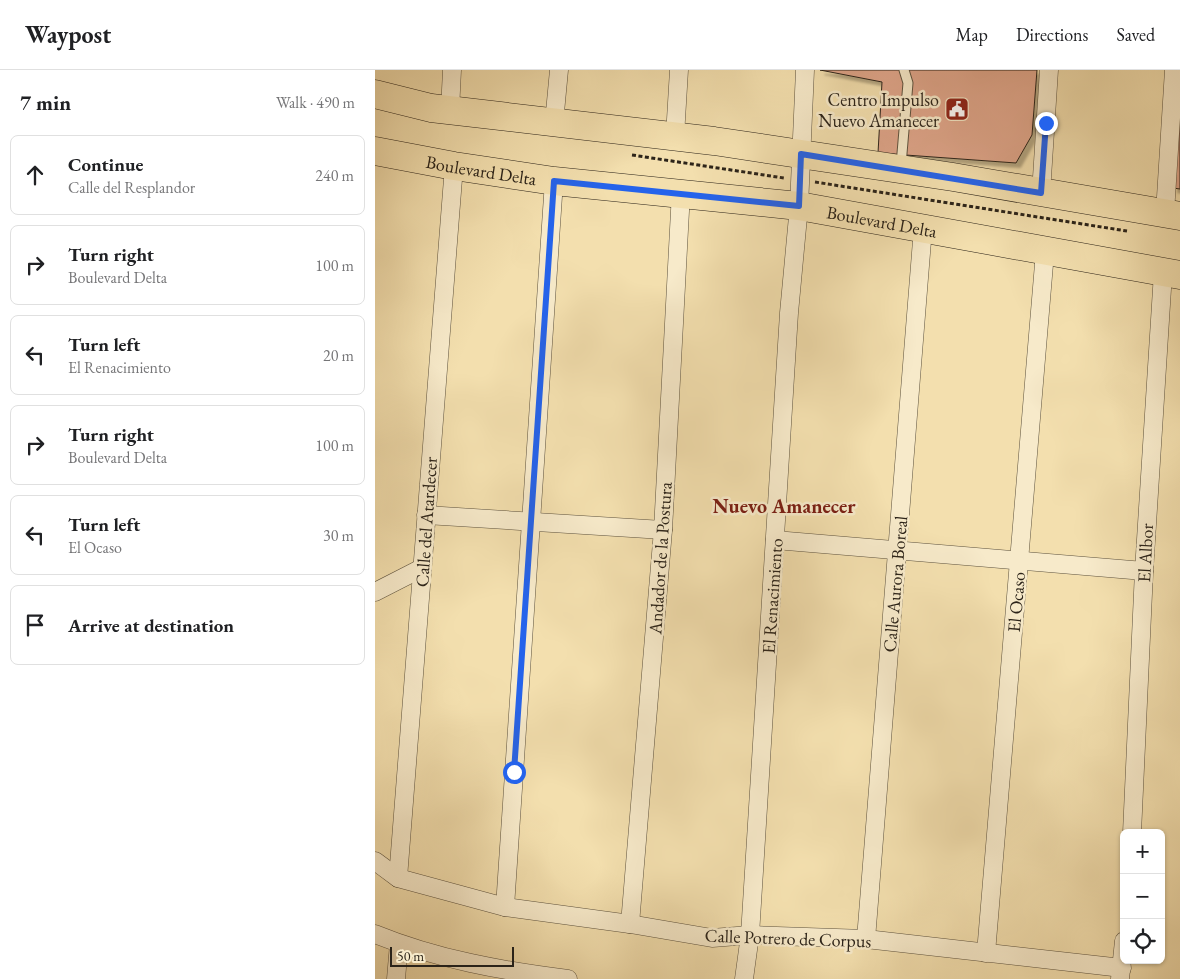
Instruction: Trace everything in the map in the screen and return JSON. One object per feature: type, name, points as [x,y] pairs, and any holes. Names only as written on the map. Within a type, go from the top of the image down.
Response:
[{"type":"main road","name":"Boulevard Delta","points":[[375,94],[450,110],[675,136],[800,180],[923,228],[1171,274]]},
{"type":"main road","name":"Boulevard Delta","points":[[375,151],[454,166],[554,181],[681,192],[901,170],[1173,215]]},
{"type":"street","points":[[450,110],[453,70]]},
{"type":"street","points":[[554,123],[559,70]]},
{"type":"street","points":[[675,136],[679,70]]},
{"type":"street","name":"El Renacimiento","points":[[744,979],[749,943],[789,313],[800,180],[805,70]]},
{"type":"street","points":[[1041,193],[1049,70]]},
{"type":"street","points":[[1173,215],[1174,70]]},
{"type":"street","name":"Calle del Atardecer","points":[[398,878],[454,166]]},
{"type":"street","points":[[505,907],[554,181]]},
{"type":"street","name":"Andador de la Postura","points":[[630,924],[663,530],[681,192]]},
{"type":"street","name":"Calle Aurora Boreal","points":[[866,939],[923,228]]},
{"type":"street","name":"El Ocaso","points":[[986,953],[1045,252]]},
{"type":"street","name":"El Albor","points":[[1132,829],[1144,571],[1171,274]]},
{"type":"street","points":[[426,514],[663,530]]},
{"type":"street","points":[[775,540],[1144,571]]},
{"type":"street","points":[[375,592],[422,568]]},
{"type":"street","name":"Calle Potrero de Corpus","points":[[375,861],[398,878],[505,907],[749,943],[866,939],[986,953],[1121,974]]},
{"type":"street","points":[[375,934],[399,944],[506,975],[568,979]]},
{"type":"street","points":[[396,979],[399,944]]},
{"type":"lane","points":[[901,170],[908,83],[904,70]]},
{"type":"path","points":[[622,154],[1135,232]]},
{"type":"building","name":"Centro Impulso Nuevo Amanecer","points":[[820,70],[1037,70],[1032,135],[1016,163],[878,153],[882,82]]},
{"type":"building","points":[[1180,70],[1180,189],[1173,188]]},
{"type":"place","name":"Centro Impulso Nuevo Amanecer","points":[[957,109]]},
{"type":"district","name":"Nuevo Amanecer","points":[[784,506]]},
{"type":"route","points":[[514,772],[554,181],[681,192],[799,206],[801,154],[953,177],[1041,193],[1046,123]]}]
